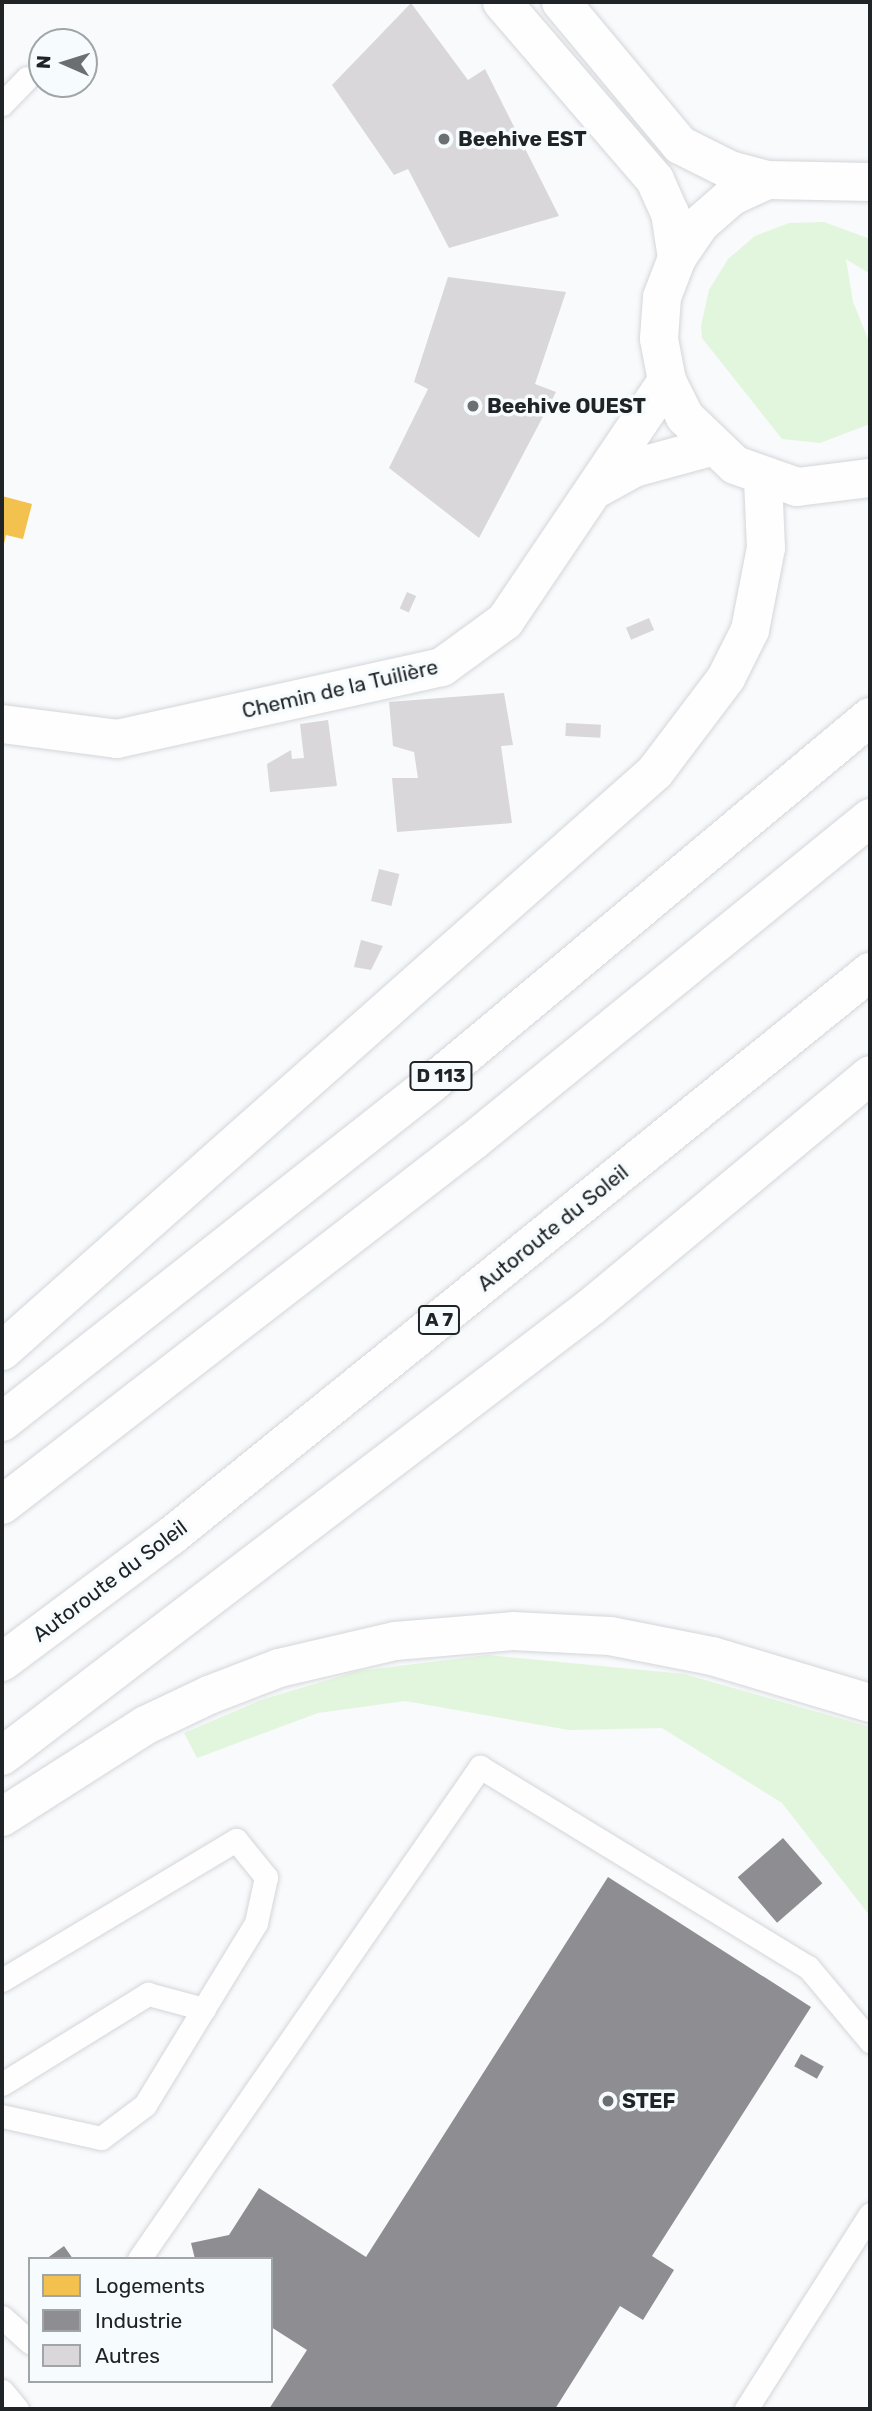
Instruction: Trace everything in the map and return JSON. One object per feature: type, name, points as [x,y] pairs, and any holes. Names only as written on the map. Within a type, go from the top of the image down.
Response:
[{"type":"main road","points":[[502,2],[655,180],[670,213],[677,258]]},
{"type":"main road","points":[[561,2],[680,145],[730,170],[767,180],[867,177]]},
{"type":"main road","points":[[767,180],[731,197],[700,224],[677,258],[662,297],[659,339],[667,381],[685,416],[711,447],[763,479],[797,487],[868,482]]},
{"type":"main road","name":"Chemin de la Tuilière","points":[[2,724],[117,739],[442,667],[505,621],[598,488],[667,381]]},
{"type":"main road","name":"Chemin de la Tuilière","points":[[598,488],[634,468],[711,447]]},
{"type":"main road","points":[[2,1351],[655,772],[726,678],[750,630],[766,548],[763,479]]},
{"type":"main road","name":"D 113","points":[[2,1422],[432,1083],[870,717]]},
{"type":"main road","points":[[2,1505],[473,1141],[870,818]]},
{"type":"main road","name":"Autoroute du Soleil","points":[[2,1662],[170,1537],[870,972]]},
{"type":"main road","points":[[2,1756],[591,1307],[870,1075]]},
{"type":"main road","points":[[2,1817],[146,1725],[209,1695],[279,1668],[395,1641],[513,1631],[610,1636],[712,1656],[870,1703]]},
{"type":"lane","points":[[2,104],[27,78]]},
{"type":"lane","points":[[140,2257],[480,1767],[808,1967],[870,2041]]},
{"type":"lane","points":[[2,1980],[236,1840],[266,1877],[256,1923],[145,2105],[101,2138],[2,2116]]},
{"type":"lane","points":[[2,2084],[148,1994],[204,2009]]},
{"type":"lane","points":[[746,2409],[870,2214]]},
{"type":"lane","points":[[2,2317],[28,2340]]},
{"type":"lane","points":[[2,2391],[17,2409]]},
{"type":"green space","points":[[824,222],[870,239],[870,274],[846,259],[853,302],[870,344],[870,424],[820,443],[782,439],[702,338],[701,326],[709,290],[728,259],[755,236],[789,223]]},
{"type":"green space","points":[[488,1655],[684,1674],[870,1727],[870,1916],[782,1803],[662,1728],[569,1730],[405,1701],[318,1713],[197,1758],[184,1733],[261,1700],[358,1671]]},
{"type":"building: Logements","points":[[2,496],[32,504],[23,539],[6,535],[3,548]]},
{"type":"building: Industrie","points":[[783,1838],[822,1883],[777,1923],[738,1877]]},
{"type":"building: Industrie","name":"STEF","points":[[608,1877],[811,2007],[652,2256],[674,2270],[643,2320],[620,2306],[555,2409],[269,2409],[307,2350],[273,2328],[273,2257],[194,2257],[191,2243],[229,2235],[259,2188],[366,2257]]},
{"type":"building: Industrie","points":[[801,2054],[824,2067],[817,2079],[794,2066]]},
{"type":"building: Industrie","points":[[64,2246],[72,2257],[49,2257]]},
{"type":"building: Autres","name":"Beehive EST","points":[[411,3],[468,80],[485,69],[559,216],[449,248],[408,169],[394,175],[332,85]]},
{"type":"building: Autres","name":"Beehive OUEST","points":[[448,277],[566,292],[535,384],[556,392],[479,538],[389,468],[428,389],[414,382]]},
{"type":"building: Autres","points":[[407,592],[416,596],[409,613],[400,608]]},
{"type":"building: Autres","points":[[649,618],[654,630],[631,640],[626,628]]},
{"type":"building: Autres","points":[[504,693],[513,745],[501,746],[512,823],[397,832],[392,778],[418,778],[414,752],[393,746],[389,702]]},
{"type":"building: Autres","points":[[328,720],[337,786],[270,792],[267,764],[291,750],[292,759],[304,758],[300,724]]},
{"type":"building: Autres","points":[[566,723],[601,725],[600,738],[565,736]]},
{"type":"building: Autres","points":[[379,869],[399,874],[391,906],[371,901]]},
{"type":"building: Autres","points":[[361,940],[383,946],[371,970],[354,967]]},
{"type":"place","name":"Beehive EST","points":[[444,139]]},
{"type":"place","name":"Beehive OUEST","points":[[473,406]]},
{"type":"place","name":"STEF","points":[[608,2101]]}]
